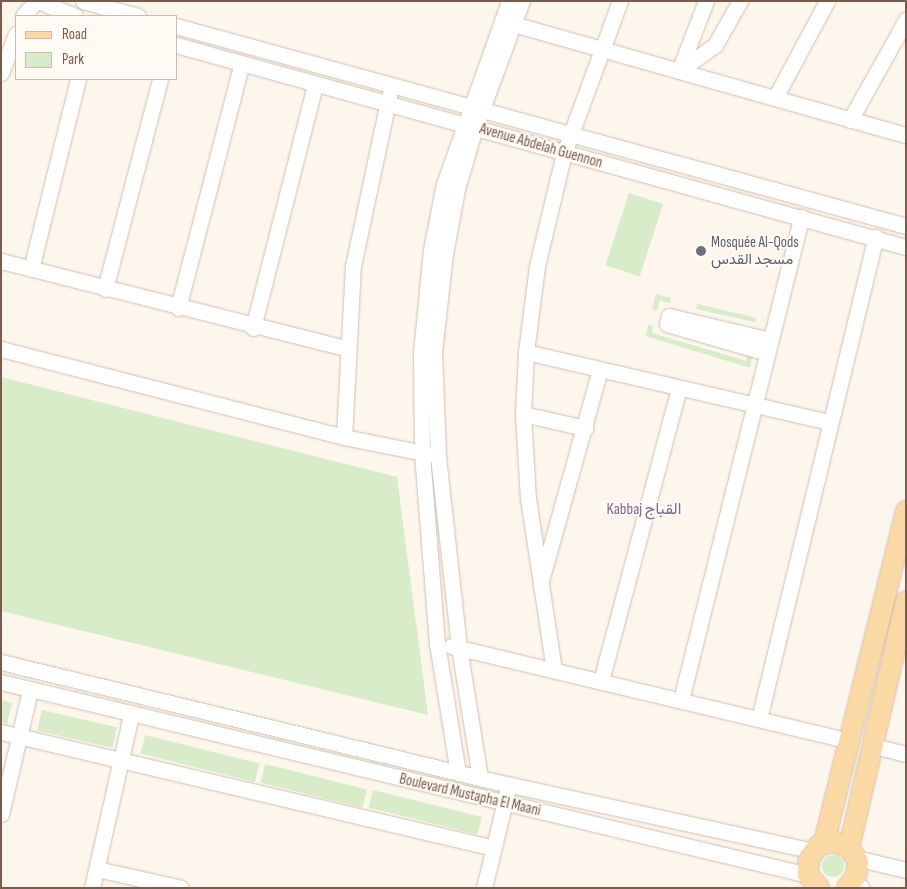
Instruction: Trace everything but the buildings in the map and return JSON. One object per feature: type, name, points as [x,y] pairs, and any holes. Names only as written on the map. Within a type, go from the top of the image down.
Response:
[{"type":"main road","points":[[816,884],[819,847],[906,511]]},
{"type":"main road","points":[[857,887],[857,872],[852,853],[870,746],[906,602]]},
{"type":"main road","points":[[846,741],[870,746]]},
{"type":"main road","points":[[819,847],[852,853]]},
{"type":"street","points":[[24,15],[37,1],[72,15]]},
{"type":"street","points":[[83,1],[134,15]]},
{"type":"street","points":[[508,23],[509,1]]},
{"type":"street","points":[[458,772],[437,644],[422,453],[421,353],[431,250],[469,126],[508,23],[522,1]]},
{"type":"street","points":[[554,670],[539,587],[523,414],[526,352],[537,266],[564,153],[620,1]]},
{"type":"street","points":[[679,71],[706,1]]},
{"type":"street","points":[[679,71],[710,50],[740,1]]},
{"type":"street","points":[[775,98],[827,1]]},
{"type":"street","points":[[850,120],[906,20]]},
{"type":"street","points":[[508,23],[906,136]]},
{"type":"street","name":"Avenue Abdelah Guennon","points":[[178,27],[906,226]]},
{"type":"street","points":[[1,73],[15,37]]},
{"type":"street","name":"Avenue Abdelah Guennon","points":[[178,46],[564,153],[876,237],[906,248]]},
{"type":"street","points":[[178,308],[242,63]]},
{"type":"street","points":[[31,269],[78,80]]},
{"type":"street","points":[[105,289],[160,80]]},
{"type":"street","points":[[253,328],[315,84]]},
{"type":"street","points":[[344,437],[346,348],[354,266],[387,104],[393,84]]},
{"type":"street","points":[[469,126],[445,254],[434,353],[438,456],[459,648],[480,778]]},
{"type":"street","points":[[682,700],[801,217]]},
{"type":"street","points":[[759,719],[876,237]]},
{"type":"street","points":[[1,261],[253,328],[346,348]]},
{"type":"street","points":[[669,316],[769,346],[667,324],[669,316]]},
{"type":"street","points":[[1,349],[344,437],[438,456]]},
{"type":"street","points":[[526,352],[830,422]]},
{"type":"street","points":[[539,587],[600,370]]},
{"type":"street","points":[[601,681],[679,388]]},
{"type":"street","points":[[523,414],[585,428]]},
{"type":"street","points":[[437,644],[682,700],[846,741]]},
{"type":"street","name":"Boulevard Mustapha El Maani","points":[[1,662],[509,785],[658,818],[819,847]]},
{"type":"street","name":"Boulevard Mustapha El Maani","points":[[1,682],[131,715],[654,839],[816,884]]},
{"type":"street","points":[[1,814],[30,690]]},
{"type":"street","points":[[92,888],[122,762],[131,715]]},
{"type":"street","points":[[1,732],[494,848]]},
{"type":"street","points":[[870,746],[906,754]]},
{"type":"street","points":[[484,888],[509,785]]},
{"type":"street","points":[[654,839],[658,818]]},
{"type":"street","points":[[852,853],[906,870]]},
{"type":"street","points":[[97,869],[181,888]]},
{"type":"green space","points":[[629,193],[663,204],[640,276],[606,265]]},
{"type":"green space","points":[[656,294],[671,298],[670,303],[660,300],[657,311],[652,309]]},
{"type":"green space","points":[[697,304],[756,318],[755,323],[696,309]]},
{"type":"green space","points":[[648,325],[653,326],[652,333],[746,361],[748,351],[753,352],[750,368],[646,336]]},
{"type":"green space","points":[[1,377],[397,477],[428,715],[1,611]]},
{"type":"green space","points":[[1,700],[12,703],[7,724],[1,722]]},
{"type":"green space","points":[[42,710],[117,727],[112,748],[37,730]]},
{"type":"green space","points":[[145,735],[259,764],[255,782],[140,753]]},
{"type":"green space","points":[[265,764],[367,789],[362,808],[260,782]]},
{"type":"green space","points":[[373,790],[482,817],[477,835],[369,807]]},
{"type":"green space","points":[[833,855],[841,858],[844,866],[841,874],[833,877],[825,874],[822,866],[825,858]]},
{"type":"place","name":"Mosquée Al-Qods مسجد القدس","points":[[701,251]]},
{"type":"district","name":"Kabbaj القباج","points":[[644,510]]}]
